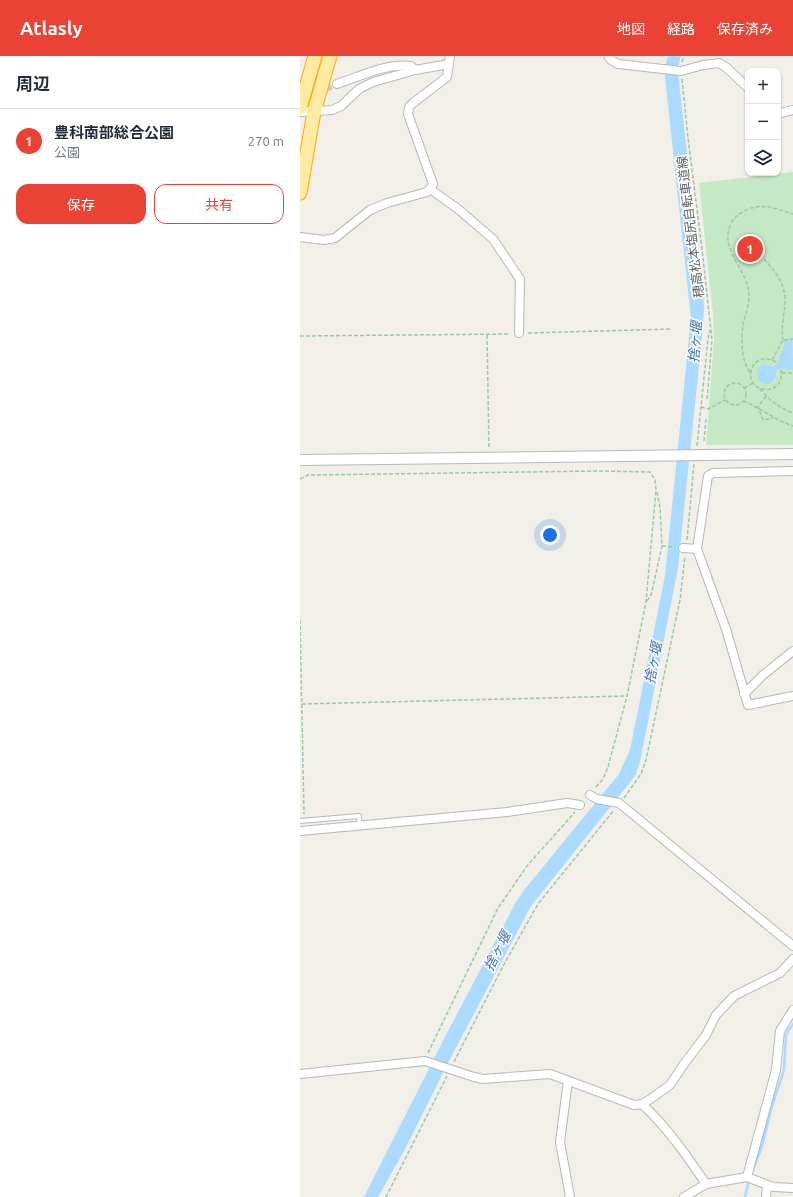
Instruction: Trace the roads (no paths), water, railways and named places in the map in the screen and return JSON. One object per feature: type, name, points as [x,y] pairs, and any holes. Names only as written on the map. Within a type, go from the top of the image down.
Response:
[{"type":"highway","points":[[300,108],[315,56]]},
{"type":"highway","points":[[300,193],[314,112],[330,56]]},
{"type":"street","points":[[608,56],[611,60],[618,64],[680,71],[719,63],[727,68],[745,85]]},
{"type":"street","points":[[300,112],[332,110],[341,106],[359,89],[373,82],[450,60],[447,76],[409,107],[408,114],[433,184],[430,189],[427,192],[386,203],[370,210],[336,238],[324,240],[300,237]]},
{"type":"street","points":[[337,84],[383,68],[401,65],[411,66],[415,70]]},
{"type":"street","points":[[781,113],[793,110]]},
{"type":"street","points":[[430,189],[458,209],[493,239],[520,279],[518,333]]},
{"type":"street","points":[[300,460],[793,454]]},
{"type":"street","points":[[793,471],[713,473],[708,476],[697,549],[726,629],[748,705],[793,696]]},
{"type":"street","points":[[684,551],[697,549]]},
{"type":"street","points":[[744,694],[763,675],[793,651]]},
{"type":"street","points":[[594,797],[619,803],[793,946]]},
{"type":"street","points":[[300,831],[507,812],[567,802],[580,805]]},
{"type":"street","points":[[300,1074],[428,1062],[483,1079],[550,1074],[634,1105],[642,1104],[670,1086],[706,1034],[716,1015],[734,996],[780,973],[793,959]]},
{"type":"street","points":[[747,1177],[776,1070],[780,1031],[793,1010]]},
{"type":"street","points":[[568,1081],[560,1142],[570,1197]]},
{"type":"street","points":[[642,1104],[656,1117],[706,1184]]},
{"type":"street","points":[[684,1197],[706,1184],[747,1177],[773,1187],[793,1188]]},
{"type":"street","points":[[766,1197],[767,1184]]},
{"type":"lane","points":[[302,820],[358,816],[360,826]]},
{"type":"water","name":"捨ヶ堰","points":[[668,56],[681,56],[678,73],[704,305],[678,568],[640,762],[635,776],[531,906],[450,1059],[404,1151],[378,1197],[364,1197],[446,1035],[516,902],[619,774],[630,750],[665,576],[691,318],[665,77]]},
{"type":"water","points":[[792,339],[793,370],[789,370],[788,368],[786,370],[784,368],[782,370],[781,368],[776,371],[776,376],[772,382],[769,384],[762,383],[757,376],[759,367],[764,364],[773,367],[778,363],[777,362],[780,360],[778,357],[780,357],[780,354],[782,353],[781,351],[784,350],[783,348],[785,347],[783,341]]},
{"type":"waterway","points":[[753,1170],[762,1146],[772,1106],[784,1070],[786,1035],[793,1024]]},
{"type":"waterway","points":[[745,1197],[749,1180]]},
{"type":"tunnel","points":[[301,96],[337,84]]},
{"type":"place","name":"豊科南部総合公園","points":[[750,249]]}]
